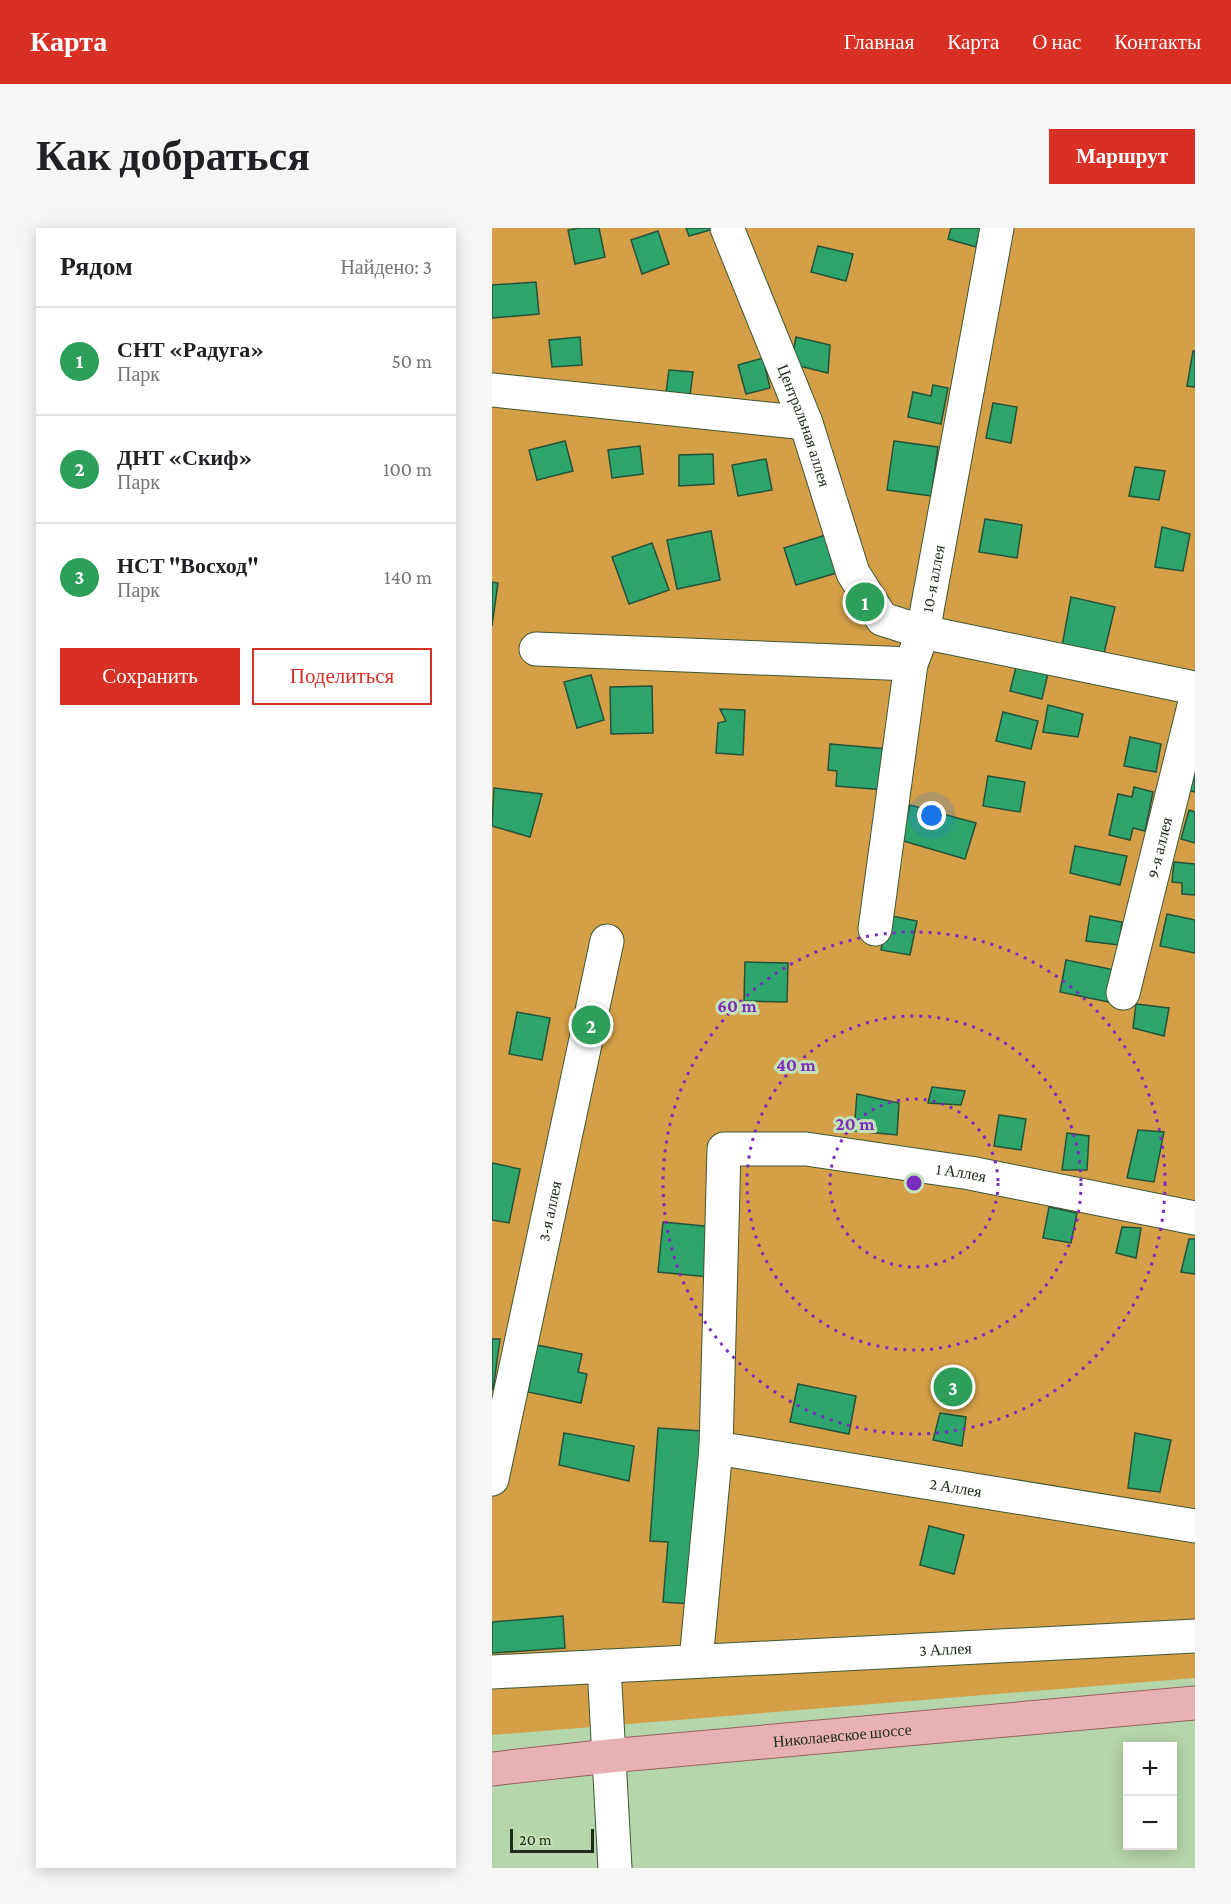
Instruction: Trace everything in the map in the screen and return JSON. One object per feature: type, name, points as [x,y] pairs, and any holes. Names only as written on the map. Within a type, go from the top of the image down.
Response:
[{"type":"main road","name":"Николаевское шоссе","points":[[492,1769],[609,1756],[1195,1704]]},
{"type":"street","name":"Центральная аллея","points":[[727,228],[806,423],[853,573],[882,619],[923,632]]},
{"type":"street","name":"10-я аллея","points":[[874,929],[911,664],[923,632],[997,228]]},
{"type":"street","points":[[492,390],[806,423]]},
{"type":"street","points":[[923,632],[1195,688]]},
{"type":"street","points":[[536,649],[911,664]]},
{"type":"street","name":"9-я аллея","points":[[1123,993],[1195,702]]},
{"type":"street","name":"3-я аллея","points":[[492,1479],[607,941]]},
{"type":"street","name":"1 Аллея","points":[[716,1448],[724,1149],[806,1149],[946,1169],[1195,1218]]},
{"type":"street","points":[[696,1661],[716,1448]]},
{"type":"street","name":"2 Аллея","points":[[716,1448],[1195,1526]]},
{"type":"street","name":"3 Аллея","points":[[492,1672],[1195,1636]]},
{"type":"street","points":[[604,1666],[615,1868]]},
{"type":"shaded area","points":[[492,228],[1195,228],[1195,1678],[492,1735]]},
{"type":"building","points":[[599,228],[605,257],[575,264],[568,230]]},
{"type":"building","points":[[686,228],[714,228],[714,229],[689,236]]},
{"type":"building","points":[[951,228],[980,228],[976,247],[948,239]]},
{"type":"building","points":[[658,231],[669,264],[642,274],[631,240]]},
{"type":"building","points":[[818,246],[853,254],[846,281],[811,272]]},
{"type":"building","points":[[536,282],[539,314],[492,318],[492,285]]},
{"type":"building","points":[[580,337],[582,365],[552,367],[549,340]]},
{"type":"building","points":[[796,337],[830,345],[828,373],[791,364]]},
{"type":"building","points":[[1193,351],[1195,351],[1195,387],[1187,386]]},
{"type":"building","points":[[763,358],[770,388],[746,394],[738,365]]},
{"type":"building","points":[[669,370],[693,372],[689,403],[665,401]]},
{"type":"building","points":[[933,385],[948,388],[941,424],[908,417],[913,392],[931,396]]},
{"type":"building","points":[[993,403],[1017,407],[1011,443],[986,438]]},
{"type":"building","points":[[565,441],[573,471],[537,480],[529,450]]},
{"type":"building","points":[[894,441],[938,447],[931,496],[887,490]]},
{"type":"building","points":[[640,446],[643,474],[612,478],[608,450]]},
{"type":"building","points":[[713,454],[714,484],[679,486],[679,455]]},
{"type":"building","points":[[766,459],[772,490],[738,496],[732,465]]},
{"type":"building","points":[[1135,467],[1165,471],[1159,500],[1129,496]]},
{"type":"building","points":[[985,519],[1022,525],[1017,558],[979,552]]},
{"type":"building","points":[[1162,527],[1190,534],[1183,571],[1155,567]]},
{"type":"building","points":[[711,531],[720,580],[677,589],[667,540]]},
{"type":"building","points":[[829,534],[840,572],[796,585],[784,548]]},
{"type":"building","points":[[652,543],[669,590],[629,604],[612,557]]},
{"type":"building","points":[[492,582],[498,583],[492,626]]},
{"type":"building","points":[[1071,597],[1115,607],[1101,666],[1060,657]]},
{"type":"building","points":[[1016,667],[1048,673],[1042,699],[1010,691]]},
{"type":"building","points":[[591,675],[604,720],[577,728],[564,682]]},
{"type":"building","points":[[652,686],[653,733],[611,734],[610,687]]},
{"type":"building","points":[[1048,705],[1083,714],[1078,737],[1043,732]]},
{"type":"building","points":[[720,709],[745,710],[743,755],[716,753],[718,723],[726,721]]},
{"type":"building","points":[[1003,712],[1038,721],[1031,749],[996,741]]},
{"type":"building","points":[[1130,737],[1161,744],[1156,772],[1124,766]]},
{"type":"building","points":[[830,744],[888,749],[885,790],[836,786],[837,771],[828,770]]},
{"type":"building","points":[[1195,762],[1195,792],[1187,790]]},
{"type":"building","points":[[988,776],[1025,782],[1020,812],[983,806]]},
{"type":"building","points":[[1134,787],[1153,792],[1145,831],[1133,828],[1130,840],[1109,835],[1118,794],[1132,797]]},
{"type":"building","points":[[494,788],[542,794],[530,837],[492,826]]},
{"type":"building","points":[[910,805],[976,823],[965,859],[900,840]]},
{"type":"building","points":[[1189,810],[1195,812],[1195,843],[1181,839]]},
{"type":"building","points":[[1075,846],[1127,856],[1120,885],[1070,873]]},
{"type":"building","points":[[1174,862],[1195,864],[1195,895],[1182,894],[1182,883],[1172,882]]},
{"type":"building","points":[[1167,914],[1195,920],[1195,953],[1160,946]]},
{"type":"building","points":[[887,915],[917,921],[910,955],[881,950]]},
{"type":"building","points":[[1090,916],[1122,922],[1119,945],[1086,941]]},
{"type":"building","points":[[1066,960],[1115,970],[1109,1002],[1060,992]]},
{"type":"building","points":[[745,962],[788,963],[787,1002],[744,1001]]},
{"type":"building","points":[[1136,1004],[1169,1008],[1164,1036],[1133,1028]]},
{"type":"building","points":[[517,1012],[550,1018],[542,1060],[509,1054]]},
{"type":"building","points":[[932,1087],[965,1091],[961,1105],[928,1103]]},
{"type":"building","points":[[857,1094],[899,1103],[897,1135],[854,1131]]},
{"type":"building","points":[[999,1115],[1026,1119],[1021,1150],[994,1146]]},
{"type":"building","points":[[1138,1130],[1164,1132],[1154,1182],[1127,1178]]},
{"type":"building","points":[[1067,1133],[1089,1136],[1087,1170],[1062,1170]]},
{"type":"building","points":[[492,1163],[520,1169],[509,1223],[492,1220]]},
{"type":"building","points":[[1049,1207],[1077,1213],[1071,1243],[1043,1238]]},
{"type":"building","points":[[663,1222],[714,1227],[709,1277],[658,1272]]},
{"type":"building","points":[[1122,1227],[1141,1228],[1136,1258],[1116,1253]]},
{"type":"building","points":[[1189,1239],[1195,1239],[1195,1274],[1181,1272]]},
{"type":"building","points":[[492,1339],[500,1339],[493,1390],[492,1389]]},
{"type":"building","points":[[537,1345],[582,1354],[578,1372],[587,1374],[581,1403],[528,1392]]},
{"type":"building","points":[[798,1384],[856,1396],[849,1434],[790,1422]]},
{"type":"building","points":[[940,1413],[966,1417],[962,1446],[933,1440]]},
{"type":"building","points":[[658,1428],[702,1431],[690,1604],[663,1602],[668,1542],[650,1541]]},
{"type":"building","points":[[564,1433],[634,1446],[629,1481],[559,1465]]},
{"type":"building","points":[[1135,1433],[1171,1440],[1160,1492],[1128,1488]]},
{"type":"building","points":[[929,1526],[964,1535],[954,1574],[920,1565]]},
{"type":"building","points":[[563,1616],[565,1648],[492,1653],[492,1622]]},
{"type":"place","name":"СНТ «Радуга»","points":[[865,602]]},
{"type":"place","name":"ДНТ «Скиф»","points":[[591,1025]]},
{"type":"place","name":"НСТ \"Восход\"","points":[[953,1387]]}]
